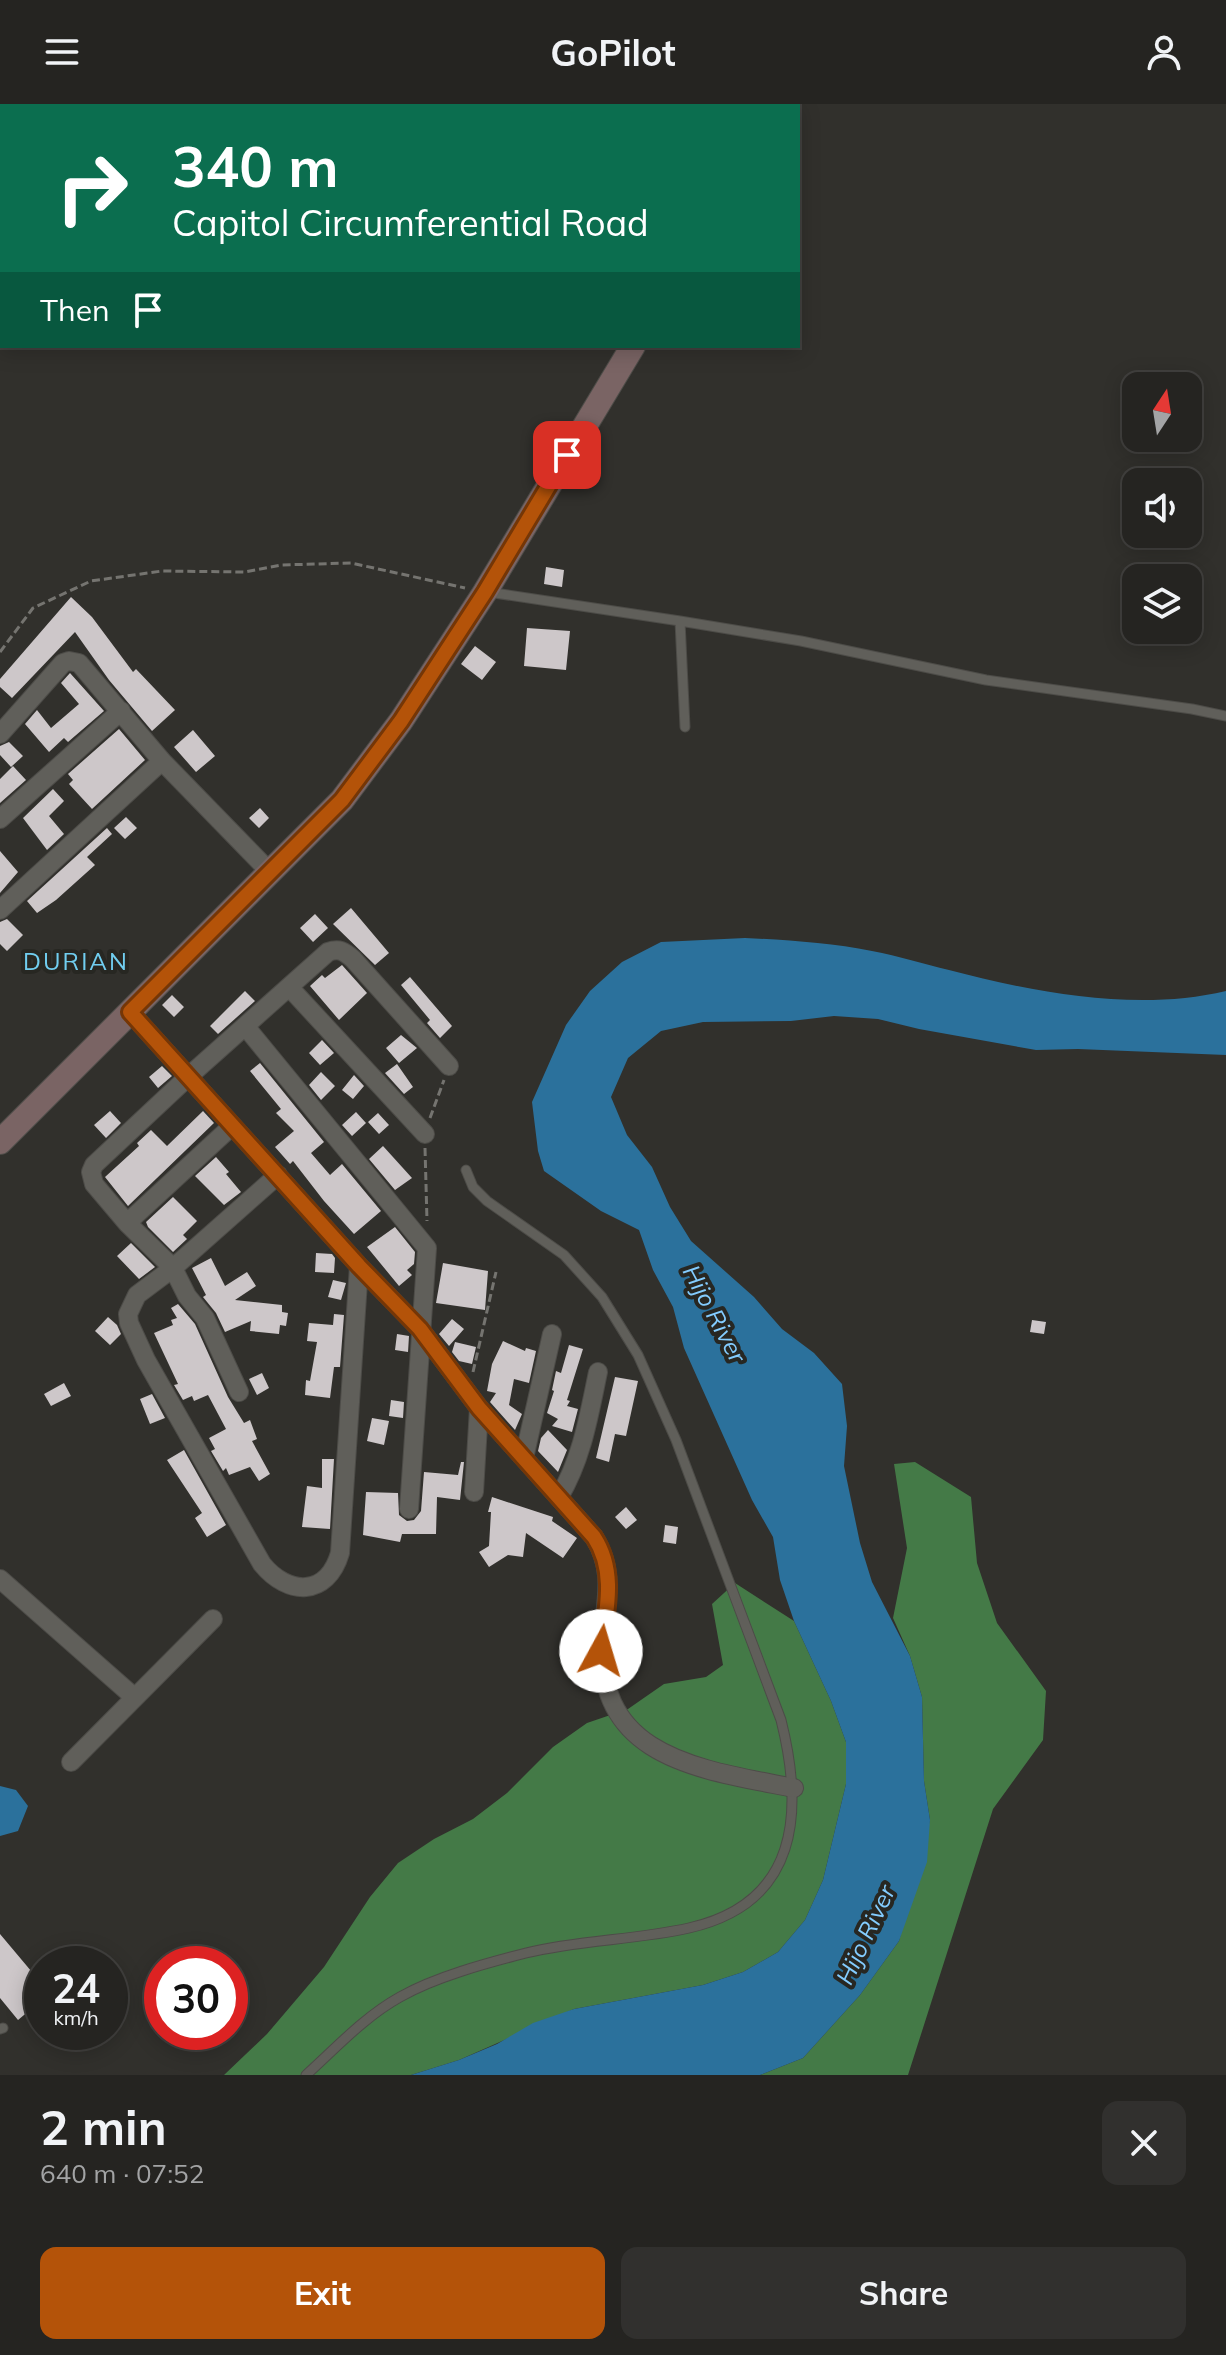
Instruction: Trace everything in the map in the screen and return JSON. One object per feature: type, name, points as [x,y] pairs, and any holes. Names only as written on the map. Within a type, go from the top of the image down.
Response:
[{"type":"main road","points":[[0,1142],[342,800],[401,721],[485,592],[632,348]]},
{"type":"street","points":[[0,734],[63,663],[79,663],[162,761],[270,872]]},
{"type":"street","points":[[0,819],[121,711]]},
{"type":"street","points":[[0,910],[162,761]]},
{"type":"street","points":[[239,1392],[211,1330],[187,1296],[173,1268],[127,1223],[94,1184],[91,1172],[94,1165],[245,1026],[328,952],[336,949],[344,951],[449,1066]]},
{"type":"street","points":[[290,988],[425,1134]]},
{"type":"street","points":[[130,1012],[359,1266],[420,1329],[479,1408],[594,1537],[604,1553],[608,1577],[601,1651],[603,1671],[621,1719],[641,1740],[665,1756],[723,1774],[794,1788]]},
{"type":"street","points":[[245,1026],[427,1248],[409,1509]]},
{"type":"street","points":[[127,1223],[232,1126]]},
{"type":"street","points":[[278,1175],[173,1268],[137,1295],[130,1305],[129,1323],[146,1360],[262,1564],[271,1575],[284,1583],[302,1588],[318,1585],[328,1578],[336,1567],[343,1538],[359,1266]]},
{"type":"street","points":[[524,1458],[552,1334]]},
{"type":"street","points":[[559,1497],[571,1477],[598,1372]]},
{"type":"street","points":[[474,1492],[479,1408]]},
{"type":"street","points":[[0,1579],[134,1697]]},
{"type":"street","points":[[71,1762],[213,1619]]},
{"type":"lane","points":[[485,592],[801,641],[986,680],[1226,716]]},
{"type":"lane","points":[[680,621],[685,727]]},
{"type":"lane","points":[[306,2075],[379,2011],[401,1996],[451,1976],[527,1953],[691,1928],[726,1915],[751,1899],[769,1881],[783,1860],[792,1818],[794,1788],[791,1758],[777,1707],[676,1440],[638,1355],[602,1297],[564,1255],[487,1201],[473,1187],[466,1170]]},
{"type":"path","points":[[0,652],[33,608],[91,581],[162,571],[245,572],[281,565],[351,563],[485,592]]},
{"type":"path","points":[[427,1248],[425,1134],[449,1066]]},
{"type":"path","points":[[468,1392],[496,1272]]},
{"type":"green space","points":[[915,1462],[971,1497],[977,1563],[997,1623],[1046,1691],[1043,1740],[993,1809],[908,2075],[760,2075],[803,2058],[860,1995],[899,1941],[930,1820],[924,1781],[922,1697],[910,1656],[893,1618],[907,1548],[894,1464]]},
{"type":"green space","points":[[735,1583],[794,1621],[831,1701],[846,1742],[846,1784],[823,1880],[805,1920],[778,1952],[743,1972],[703,1985],[574,2009],[459,2060],[411,2075],[224,2075],[267,2034],[324,1967],[370,1897],[398,1863],[434,1839],[473,1819],[507,1793],[553,1747],[587,1723],[628,1709],[664,1684],[706,1677],[723,1665],[712,1604]]},
{"type":"water","name":"Hijo River","points":[[745,938],[856,948],[1017,986],[1087,997],[1158,1000],[1226,991],[1226,1055],[1036,1050],[878,1019],[834,1016],[791,1021],[703,1022],[661,1031],[628,1058],[611,1097],[627,1135],[652,1167],[670,1207],[691,1241],[754,1297],[782,1329],[814,1353],[842,1384],[847,1426],[844,1466],[860,1543],[872,1582],[910,1656],[922,1697],[924,1781],[930,1820],[927,1862],[899,1941],[860,1995],[803,2058],[760,2075],[411,2075],[459,2060],[497,2044],[533,2023],[574,2009],[703,1985],[743,1972],[778,1952],[805,1920],[823,1880],[846,1784],[846,1742],[831,1701],[794,1621],[780,1580],[773,1537],[752,1500],[684,1348],[673,1307],[653,1270],[639,1230],[601,1211],[544,1171],[538,1151],[532,1102],[566,1025],[590,991],[622,962],[661,942]]},
{"type":"water","points":[[0,1786],[16,1790],[28,1806],[18,1831],[0,1836]]},
{"type":"building","points":[[546,567],[564,570],[562,587],[544,584]]},
{"type":"building","points":[[71,597],[92,617],[133,672],[136,669],[175,710],[152,731],[109,680],[75,632],[12,698],[0,687],[0,679]]},
{"type":"building","points":[[527,628],[570,631],[566,670],[524,666]]},
{"type":"building","points":[[475,646],[496,662],[482,680],[461,664]]},
{"type":"building","points":[[70,673],[104,711],[68,742],[64,738],[49,752],[25,724],[37,710],[51,728],[79,704],[61,683]]},
{"type":"building","points":[[119,729],[145,760],[92,809],[69,784],[73,780],[68,774]]},
{"type":"building","points":[[193,730],[215,756],[196,772],[174,747]]},
{"type":"building","points":[[9,742],[23,756],[11,767],[0,755],[0,746]]},
{"type":"building","points":[[13,766],[26,780],[0,803],[0,779]]},
{"type":"building","points":[[53,789],[64,801],[49,816],[64,834],[47,850],[23,818]]},
{"type":"building","points":[[260,808],[269,818],[259,828],[249,818]]},
{"type":"building","points":[[126,817],[137,828],[125,839],[114,828]]},
{"type":"building","points":[[107,828],[112,834],[87,857],[95,865],[37,913],[27,901]]},
{"type":"building","points":[[0,851],[18,872],[0,893]]},
{"type":"building","points":[[351,908],[389,953],[375,965],[333,924]]},
{"type":"building","points":[[315,914],[328,928],[313,942],[300,928]]},
{"type":"building","points":[[7,919],[23,935],[7,951],[0,944],[0,922]]},
{"type":"building","points":[[342,965],[367,993],[339,1020],[310,986],[322,975],[325,978]]},
{"type":"building","points":[[410,977],[452,1026],[440,1038],[427,1023],[430,1020],[401,985]]},
{"type":"building","points":[[245,991],[255,1001],[218,1034],[210,1026]]},
{"type":"building","points":[[172,995],[184,1007],[174,1017],[162,1005]]},
{"type":"building","points":[[401,1035],[417,1048],[399,1063],[386,1048]]},
{"type":"building","points":[[322,1040],[334,1053],[320,1065],[309,1053]]},
{"type":"building","points":[[260,1063],[324,1142],[311,1153],[330,1175],[342,1164],[381,1211],[354,1234],[293,1161],[290,1164],[275,1147],[294,1131],[276,1113],[281,1109],[250,1071]]},
{"type":"building","points":[[397,1064],[413,1087],[404,1094],[385,1073]]},
{"type":"building","points":[[162,1066],[172,1076],[158,1088],[149,1077]]},
{"type":"building","points":[[321,1072],[335,1086],[321,1100],[309,1085]]},
{"type":"building","points":[[354,1075],[364,1086],[353,1099],[342,1090]]},
{"type":"building","points":[[110,1111],[121,1123],[106,1138],[94,1125]]},
{"type":"building","points":[[203,1111],[214,1123],[128,1206],[105,1177],[139,1146],[137,1143],[151,1130],[167,1146]]},
{"type":"building","points":[[356,1112],[366,1123],[352,1136],[342,1125]]},
{"type":"building","points":[[378,1113],[389,1125],[379,1134],[368,1122]]},
{"type":"building","points":[[383,1146],[412,1178],[395,1190],[369,1159]]},
{"type":"building","points":[[216,1157],[241,1192],[224,1205],[195,1176]]},
{"type":"building","points":[[173,1197],[197,1221],[183,1235],[187,1239],[173,1252],[146,1222]]},
{"type":"building","points":[[395,1227],[415,1252],[414,1264],[407,1270],[412,1275],[399,1286],[367,1247]]},
{"type":"building","points":[[131,1243],[155,1267],[139,1279],[117,1256]]},
{"type":"building","points":[[316,1253],[332,1254],[335,1258],[334,1273],[315,1272]]},
{"type":"building","points":[[211,1258],[225,1286],[247,1272],[256,1286],[235,1300],[282,1305],[282,1312],[288,1313],[286,1326],[280,1325],[279,1334],[250,1331],[251,1321],[225,1332],[216,1313],[203,1297],[206,1295],[192,1268]]},
{"type":"building","points":[[443,1263],[488,1271],[485,1310],[436,1303]]},
{"type":"building","points":[[333,1280],[346,1283],[341,1300],[328,1297]]},
{"type":"building","points":[[178,1304],[195,1324],[228,1397],[244,1423],[250,1420],[257,1439],[252,1441],[270,1474],[259,1481],[250,1467],[229,1475],[226,1468],[223,1471],[211,1451],[215,1449],[209,1438],[226,1429],[208,1395],[194,1401],[192,1396],[183,1400],[174,1385],[178,1384],[154,1333],[173,1325],[171,1320],[177,1318],[171,1308]]},
{"type":"building","points":[[334,1314],[344,1315],[340,1367],[334,1367],[330,1398],[305,1395],[317,1342],[307,1341],[309,1323],[333,1325]]},
{"type":"building","points":[[108,1317],[121,1334],[110,1345],[95,1331]]},
{"type":"building","points":[[452,1319],[464,1329],[449,1346],[439,1334]]},
{"type":"building","points":[[1032,1320],[1046,1322],[1044,1334],[1030,1332]]},
{"type":"building","points":[[397,1334],[409,1336],[408,1352],[395,1350]]},
{"type":"building","points":[[503,1341],[525,1351],[526,1348],[536,1351],[529,1383],[514,1379],[509,1405],[522,1414],[515,1430],[490,1402],[496,1393],[487,1391],[492,1364]]},
{"type":"building","points":[[455,1342],[476,1347],[472,1364],[459,1361],[452,1352]]},
{"type":"building","points":[[569,1345],[583,1349],[567,1400],[570,1401],[567,1406],[578,1409],[572,1432],[552,1426],[558,1419],[547,1413],[556,1371],[561,1373]]},
{"type":"building","points":[[262,1373],[269,1388],[257,1395],[249,1379]]},
{"type":"building","points":[[615,1377],[638,1381],[626,1436],[615,1434],[609,1462],[596,1458]]},
{"type":"building","points":[[64,1383],[71,1396],[51,1406],[44,1394]]},
{"type":"building","points":[[152,1394],[165,1418],[150,1424],[140,1399]]},
{"type":"building","points":[[391,1400],[404,1402],[403,1418],[389,1416]]},
{"type":"building","points":[[372,1418],[389,1421],[384,1445],[367,1441]]},
{"type":"building","points":[[548,1430],[567,1450],[558,1472],[538,1451],[541,1438]]},
{"type":"building","points":[[184,1450],[226,1525],[207,1537],[195,1518],[202,1513],[167,1460]]},
{"type":"building","points":[[322,1459],[334,1459],[330,1529],[302,1527],[307,1486],[322,1488]]},
{"type":"building","points":[[461,1462],[464,1462],[460,1500],[437,1497],[436,1534],[402,1534],[400,1542],[363,1535],[366,1492],[398,1493],[399,1515],[407,1521],[414,1520],[421,1511],[424,1472],[458,1475]]},
{"type":"building","points":[[492,1497],[553,1517],[552,1521],[577,1538],[563,1558],[526,1533],[523,1557],[508,1555],[489,1567],[479,1552],[489,1546],[491,1512],[488,1512]]},
{"type":"building","points":[[626,1507],[637,1520],[626,1529],[615,1517]]},
{"type":"building","points":[[665,1525],[678,1527],[676,1544],[663,1542]]},
{"type":"building","points":[[0,1934],[24,1963],[24,2015],[18,2020],[0,1998]]},
{"type":"district","name":"DURIAN","points":[[76,962]]},
{"type":"route","points":[[567,455],[485,592],[401,721],[342,800],[130,1012],[359,1266],[420,1329],[479,1408],[594,1537],[608,1567],[601,1651]]}]
